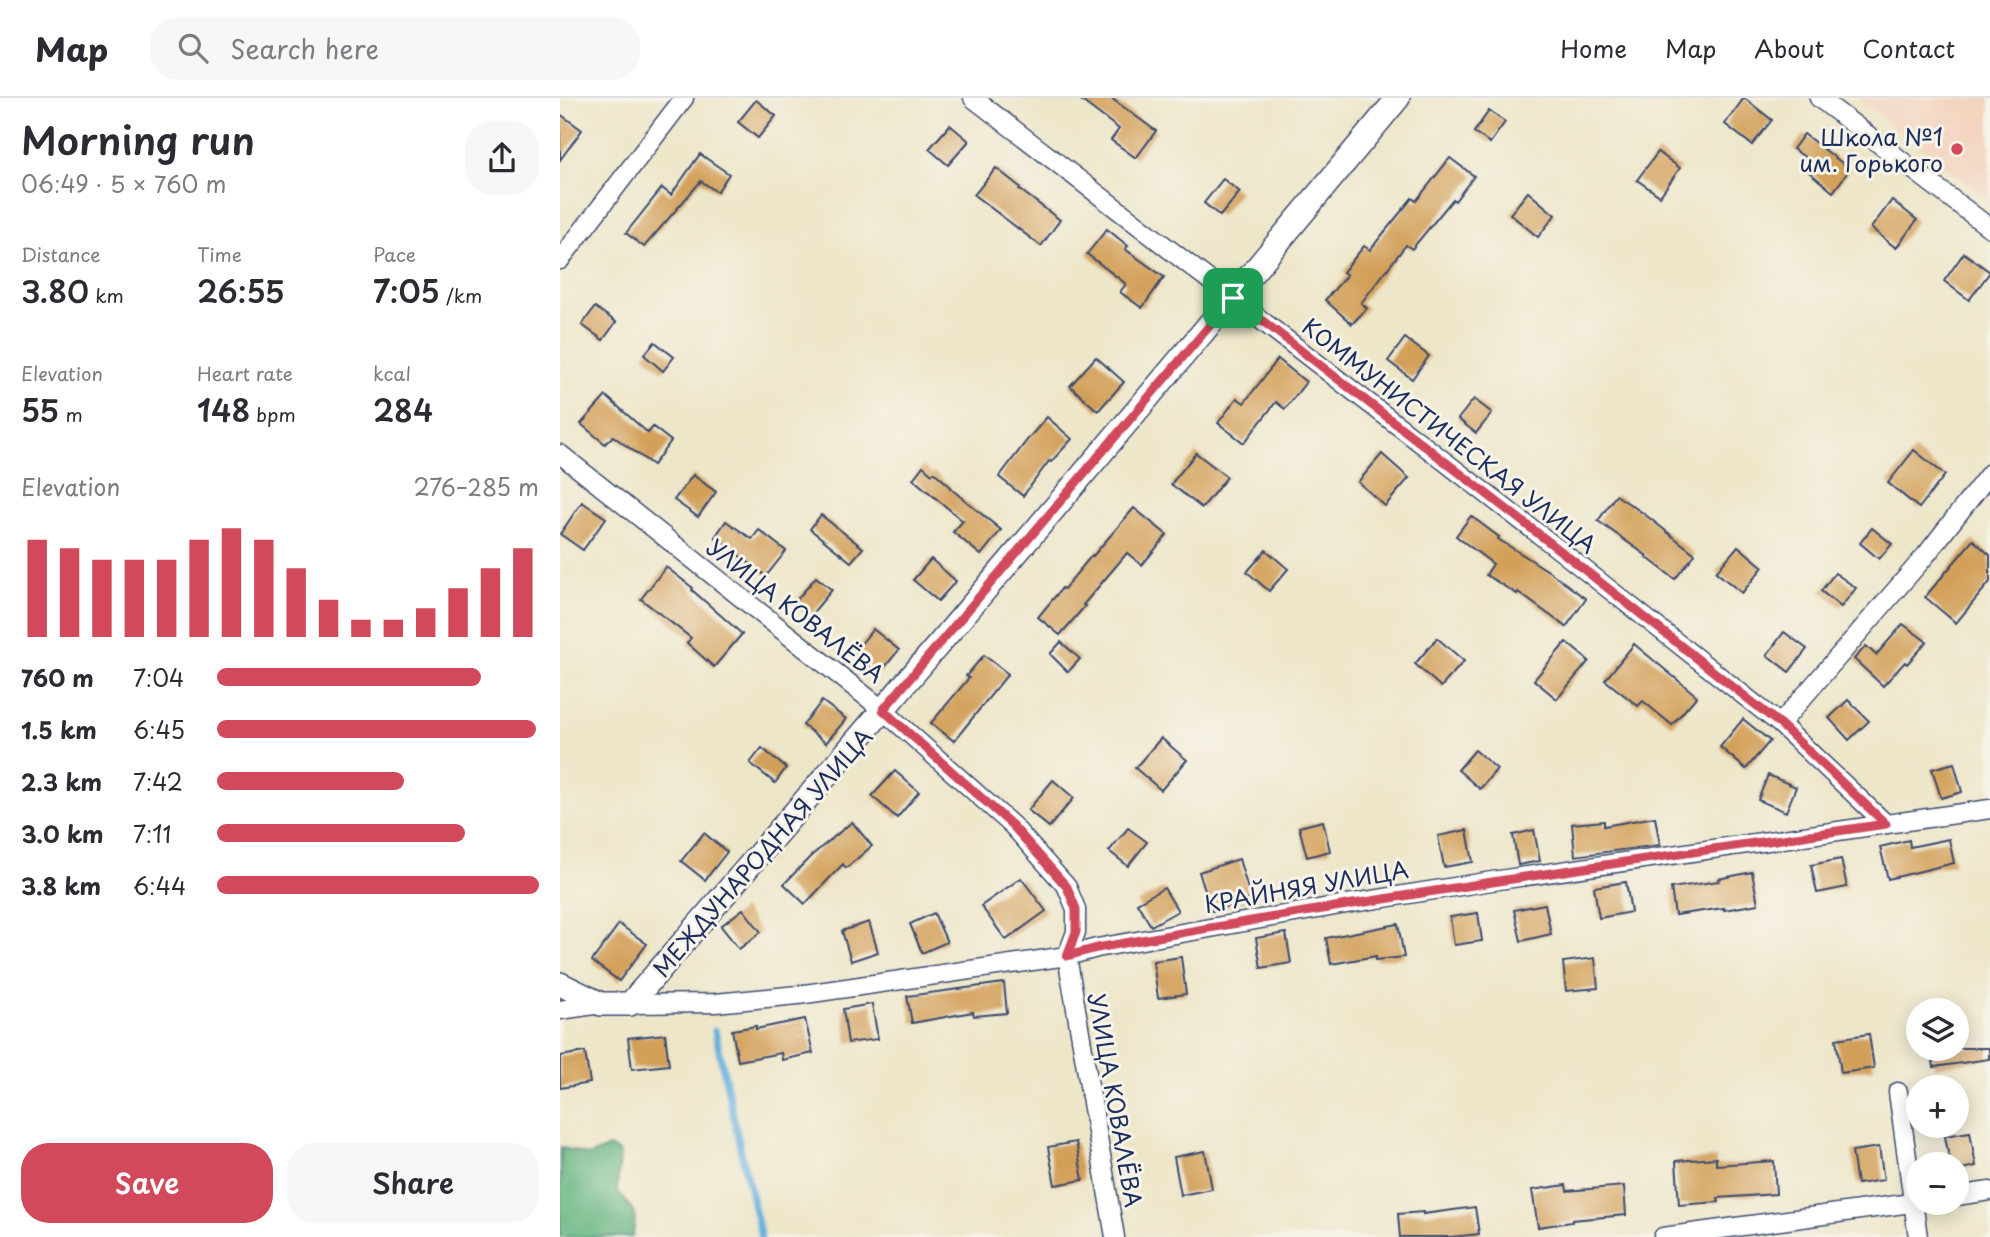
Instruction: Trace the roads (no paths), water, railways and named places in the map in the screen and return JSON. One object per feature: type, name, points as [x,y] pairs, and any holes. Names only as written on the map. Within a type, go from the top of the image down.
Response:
[{"type":"street","points":[[560,260],[684,98]]},
{"type":"street","name":"КОММУНИСТИЧЕСКАЯ УЛИЦА","points":[[973,98],[1562,552],[1780,724],[1886,824]]},
{"type":"street","name":"МЕЖДУНАРОДНАЯ УЛИЦА","points":[[630,1004],[1233,298],[1398,98]]},
{"type":"street","points":[[1819,98],[1990,228]]},
{"type":"street","name":"УЛИЦА КОВАЛЁВА","points":[[560,454],[883,710],[1013,826],[1067,887],[1076,909],[1076,932],[1067,956],[1115,1237]]},
{"type":"street","points":[[1780,724],[1926,555],[1990,473]]},
{"type":"street","name":"КРАЙНЯЯ УЛИЦА","points":[[630,1004],[715,1003],[798,995],[1067,956],[1097,948],[1346,904],[1492,881],[1990,809]]},
{"type":"street","points":[[560,985],[601,1004]]},
{"type":"street","points":[[560,1010],[601,1004],[630,1004]]},
{"type":"street","points":[[1898,1092],[1908,1152]]},
{"type":"street","points":[[1969,1194],[1990,1191]]},
{"type":"street","points":[[1663,1237],[1906,1203]]},
{"type":"street","points":[[1917,1215],[1918,1237]]},
{"type":"waterway","points":[[715,1031],[761,1237]]},
{"type":"place","name":"Школа №1 им. Горького","points":[[1957,149]]}]
